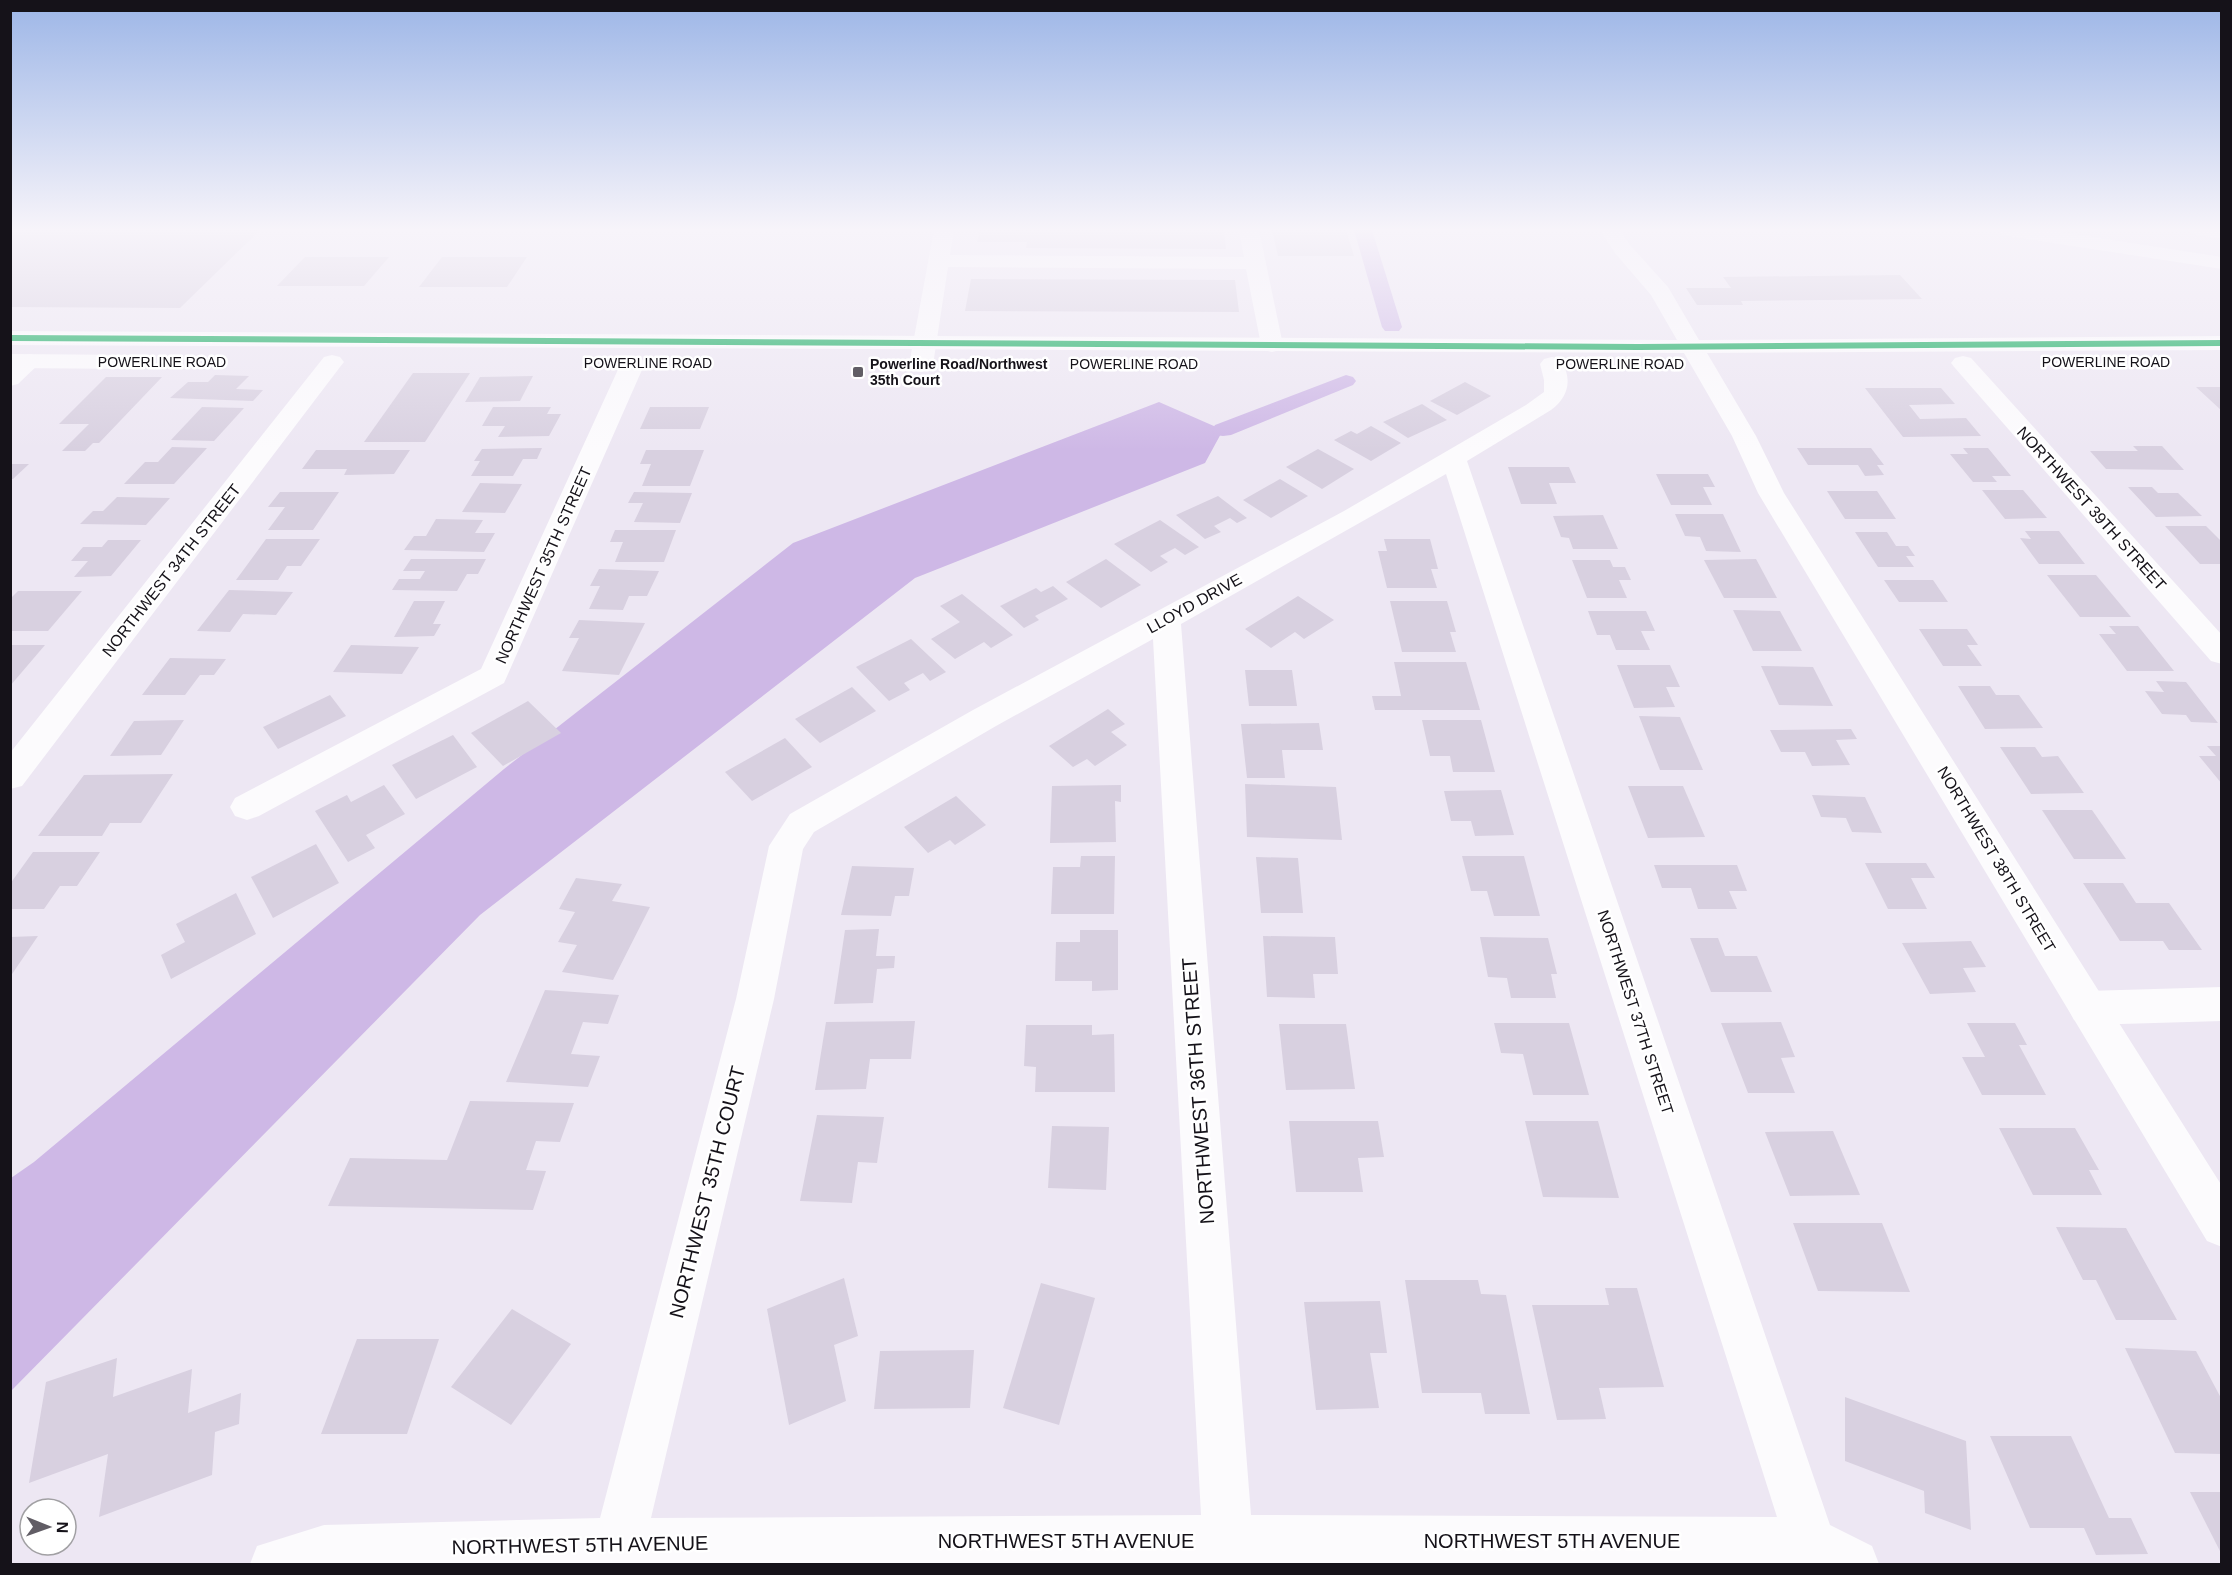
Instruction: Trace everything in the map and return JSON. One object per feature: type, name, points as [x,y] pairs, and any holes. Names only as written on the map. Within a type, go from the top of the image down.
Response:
[{"type":"main road","points":[[921,364],[932,304]]},
{"type":"main road","points":[[1263,304],[1272,345]]},
{"type":"main road","name":"NORTHWEST 38TH STREET","points":[[1649,304],[1686,356],[1732,447],[1771,493],[2222,1226]]},
{"type":"main road","name":"POWERLINE ROAD","points":[[10,338],[1272,345],[1962,363],[2222,361]]},
{"type":"main road","points":[[269,360],[313,352],[334,346],[345,339]]},
{"type":"main road","points":[[300,362],[344,362],[368,350],[426,340]]},
{"type":"main road","name":"POWERLINE ROAD","points":[[460,362],[1552,364],[1686,356],[2222,343]]},
{"type":"main road","points":[[2176,361],[2222,351]]},
{"type":"main road","points":[[10,380],[20,361]]},
{"type":"main road","name":"POWERLINE ROAD","points":[[20,361],[164,362]]},
{"type":"main road","name":"NORTHWEST 34TH STREET","points":[[10,777],[344,362]]},
{"type":"main road","name":"NORTHWEST 35TH STREET","points":[[247,807],[493,676],[633,363]]},
{"type":"main road","name":"NORTHWEST 39TH STREET","points":[[1962,363],[2222,654]]},
{"type":"main road","name":"LLOYD DRIVE","points":[[802,824],[1166,618],[1454,460],[1548,402],[1555,394],[1558,384],[1552,364]]},
{"type":"main road","name":"NORTHWEST 37TH STREET","points":[[1454,460],[1814,1553]]},
{"type":"main road","name":"NORTHWEST 36TH STREET","points":[[1166,618],[1228,1552]]},
{"type":"main road","name":"NORTHWEST 35TH COURT","points":[[617,1554],[755,999],[786,846],[802,824]]},
{"type":"main road","points":[[2087,1008],[2222,1004]]},
{"type":"main road","name":"NORTHWEST 5TH AVENUE","points":[[275,1564],[324,1550],[617,1554],[1814,1553],[1854,1564]]},
{"type":"shaded area","points":[[1159,402],[1223,430],[1205,463],[915,578],[480,915],[11,1391],[11,1178],[34,1162],[504,769],[793,543]]},
{"type":"building","points":[[10,304],[185,304],[180,308],[10,307]]},
{"type":"building","points":[[966,304],[1238,304],[1239,312],[965,311]]},
{"type":"building","points":[[1696,304],[1743,305],[1697,305]]},
{"type":"building","points":[[413,373],[470,373],[425,442],[364,442]]},
{"type":"building","points":[[215,375],[249,376],[236,389],[263,390],[253,401],[170,398],[188,382],[208,382]]},
{"type":"building","points":[[533,376],[520,401],[465,402],[480,377]]},
{"type":"building","points":[[106,377],[162,377],[99,443],[93,443],[85,451],[62,451],[89,424],[59,424]]},
{"type":"building","points":[[1465,382],[1491,396],[1457,415],[1430,401]]},
{"type":"building","points":[[2196,387],[2222,387],[2222,411]]},
{"type":"building","points":[[1865,388],[1941,388],[1955,404],[1909,405],[1920,419],[1966,418],[1981,436],[1903,437]]},
{"type":"building","points":[[1422,404],[1447,420],[1408,438],[1383,422]]},
{"type":"building","points":[[202,407],[244,408],[214,441],[171,440]]},
{"type":"building","points":[[493,407],[551,407],[547,414],[561,414],[549,436],[498,437],[505,426],[482,426]]},
{"type":"building","points":[[650,407],[709,407],[700,429],[640,429]]},
{"type":"building","points":[[1371,426],[1401,443],[1371,461],[1334,440],[1351,431],[1357,434]]},
{"type":"building","points":[[2133,446],[2162,446],[2184,470],[2106,469],[2090,451],[2138,451]]},
{"type":"building","points":[[172,447],[207,448],[174,484],[124,484],[145,462],[158,462]]},
{"type":"building","points":[[542,448],[537,459],[523,459],[513,476],[471,476],[480,461],[474,461],[482,449]]},
{"type":"building","points":[[1797,448],[1871,448],[1884,465],[1877,465],[1884,475],[1865,476],[1858,465],[1808,465]]},
{"type":"building","points":[[1963,448],[1988,448],[2011,476],[1992,476],[1997,482],[1973,482],[1950,454],[1968,454]]},
{"type":"building","points":[[1318,449],[1354,469],[1322,489],[1286,467]]},
{"type":"building","points":[[316,450],[410,450],[394,474],[344,475],[347,469],[302,469]]},
{"type":"building","points":[[646,450],[704,450],[690,486],[642,486],[651,464],[640,464]]},
{"type":"building","points":[[10,464],[29,464],[13,479],[10,479]]},
{"type":"building","points":[[1508,467],[1569,467],[1576,483],[1549,483],[1557,504],[1521,504]]},
{"type":"building","points":[[1656,474],[1708,474],[1715,487],[1703,487],[1712,505],[1671,505]]},
{"type":"building","points":[[1280,479],[1308,496],[1271,518],[1243,500]]},
{"type":"building","points":[[480,483],[522,484],[505,513],[462,512]]},
{"type":"building","points":[[2128,487],[2152,487],[2158,493],[2178,493],[2202,516],[2156,517]]},
{"type":"building","points":[[1982,490],[2023,490],[2047,518],[2005,519]]},
{"type":"building","points":[[1827,491],[1877,491],[1896,519],[1845,519]]},
{"type":"building","points":[[280,492],[339,492],[313,530],[268,530],[285,507],[268,507]]},
{"type":"building","points":[[634,492],[692,493],[680,523],[634,522],[643,503],[628,503]]},
{"type":"building","points":[[1218,496],[1247,518],[1237,523],[1230,518],[1214,526],[1221,532],[1205,539],[1176,515]]},
{"type":"building","points":[[117,497],[170,498],[146,525],[80,524],[93,511],[103,511]]},
{"type":"building","points":[[1675,514],[1723,514],[1741,552],[1706,551],[1700,537],[1685,536]]},
{"type":"building","points":[[1603,515],[1618,549],[1573,549],[1569,538],[1561,537],[1553,516]]},
{"type":"building","points":[[436,519],[483,520],[475,533],[495,533],[484,552],[404,550],[414,536],[426,536]]},
{"type":"building","points":[[1160,520],[1199,547],[1185,555],[1175,548],[1160,556],[1168,562],[1151,572],[1114,544]]},
{"type":"building","points":[[2165,526],[2206,526],[2222,542],[2222,564],[2200,564]]},
{"type":"building","points":[[615,530],[676,530],[664,562],[615,562],[623,542],[610,542]]},
{"type":"building","points":[[2025,531],[2059,531],[2085,564],[2039,564],[2020,538],[2031,539]]},
{"type":"building","points":[[1855,532],[1887,532],[1896,546],[1908,546],[1915,556],[1906,556],[1914,567],[1878,567]]},
{"type":"building","points":[[266,539],[320,539],[301,566],[287,566],[278,580],[236,580]]},
{"type":"building","points":[[1384,539],[1430,539],[1438,569],[1431,569],[1437,588],[1387,588],[1378,551],[1387,551]]},
{"type":"building","points":[[108,540],[141,540],[111,576],[74,577],[88,561],[71,561],[83,547],[102,547]]},
{"type":"building","points":[[411,559],[486,559],[478,574],[467,574],[457,591],[392,590],[399,579],[420,579],[425,571],[403,571]]},
{"type":"building","points":[[1106,559],[1141,585],[1101,608],[1066,582]]},
{"type":"building","points":[[1756,559],[1777,598],[1724,598],[1704,560]]},
{"type":"building","points":[[1572,560],[1610,560],[1613,567],[1625,567],[1631,580],[1619,580],[1627,598],[1587,598]]},
{"type":"building","points":[[599,569],[659,571],[647,596],[629,596],[623,610],[589,609],[600,586],[590,586]]},
{"type":"building","points":[[2047,575],[2096,575],[2131,617],[2080,617]]},
{"type":"building","points":[[1884,580],[1933,580],[1948,602],[1899,602]]},
{"type":"building","points":[[1053,586],[1068,599],[1035,616],[1039,620],[1024,628],[1000,606],[1036,588],[1041,592]]},
{"type":"building","points":[[229,590],[293,592],[276,615],[243,614],[230,632],[197,631]]},
{"type":"building","points":[[18,591],[82,591],[48,631],[10,631],[10,599]]},
{"type":"building","points":[[962,594],[1013,635],[991,648],[984,642],[955,659],[931,639],[960,622],[940,606]]},
{"type":"building","points":[[1298,596],[1334,620],[1304,639],[1295,632],[1271,648],[1245,629]]},
{"type":"building","points":[[414,601],[445,601],[433,624],[441,624],[434,636],[394,637]]},
{"type":"building","points":[[1390,601],[1447,601],[1456,632],[1450,632],[1456,652],[1402,652]]},
{"type":"building","points":[[1733,610],[1780,611],[1802,651],[1753,651]]},
{"type":"building","points":[[1588,611],[1646,611],[1655,631],[1641,631],[1650,650],[1616,650],[1610,635],[1597,635]]},
{"type":"building","points":[[579,620],[645,623],[619,675],[562,671],[579,638],[569,638]]},
{"type":"building","points":[[2109,626],[2138,626],[2174,671],[2127,671],[2099,634],[2116,634]]},
{"type":"building","points":[[1919,629],[1967,629],[1978,645],[1967,645],[1982,666],[1943,666]]},
{"type":"building","points":[[911,639],[946,672],[930,681],[923,673],[904,683],[910,690],[889,701],[856,667]]},
{"type":"building","points":[[10,645],[45,645],[10,686]]},
{"type":"building","points":[[351,645],[419,647],[402,674],[333,672]]},
{"type":"building","points":[[170,658],[226,659],[214,675],[200,675],[185,695],[142,695]]},
{"type":"building","points":[[1394,662],[1466,662],[1480,710],[1375,710],[1372,696],[1401,696]]},
{"type":"building","points":[[1617,665],[1670,665],[1680,687],[1666,687],[1675,707],[1634,708]]},
{"type":"building","points":[[1761,666],[1813,667],[1833,706],[1779,705]]},
{"type":"building","points":[[1245,670],[1292,670],[1297,706],[1249,706]]},
{"type":"building","points":[[2156,681],[2186,682],[2218,723],[2191,722],[2186,715],[2162,714],[2145,691],[2164,692]]},
{"type":"building","points":[[1958,686],[1990,686],[1996,695],[2019,695],[2043,728],[1985,729]]},
{"type":"building","points":[[852,687],[876,711],[820,743],[795,719]]},
{"type":"building","points":[[330,695],[346,716],[278,749],[263,727]]},
{"type":"building","points":[[528,701],[561,733],[503,766],[471,733]]},
{"type":"building","points":[[1108,709],[1125,724],[1111,732],[1127,745],[1095,766],[1087,759],[1073,767],[1049,746]]},
{"type":"building","points":[[1639,716],[1680,717],[1703,770],[1660,770]]},
{"type":"building","points":[[184,720],[161,755],[110,756],[134,721]]},
{"type":"building","points":[[1422,720],[1481,720],[1495,772],[1453,772],[1450,756],[1430,756]]},
{"type":"building","points":[[1319,723],[1323,750],[1282,750],[1285,778],[1247,778],[1241,724]]},
{"type":"building","points":[[1851,729],[1857,739],[1836,740],[1850,765],[1812,766],[1805,752],[1781,752],[1770,730]]},
{"type":"building","points":[[453,735],[477,767],[416,799],[392,765]]},
{"type":"building","points":[[785,738],[812,767],[752,801],[725,772]]},
{"type":"building","points":[[2207,746],[2222,746],[2222,784],[2199,756],[2216,756]]},
{"type":"building","points":[[2000,747],[2035,747],[2042,757],[2058,756],[2084,793],[2031,794]]},
{"type":"building","points":[[173,774],[141,823],[110,823],[102,836],[38,836],[84,775]]},
{"type":"building","points":[[1245,784],[1336,787],[1342,840],[1247,837]]},
{"type":"building","points":[[384,785],[405,814],[366,835],[375,848],[348,862],[315,811],[347,795],[351,802]]},
{"type":"building","points":[[1121,785],[1121,802],[1115,801],[1116,842],[1050,843],[1052,786]]},
{"type":"building","points":[[1628,786],[1683,786],[1705,837],[1648,838]]},
{"type":"building","points":[[1501,790],[1514,835],[1475,836],[1471,821],[1451,821],[1444,791]]},
{"type":"building","points":[[1812,795],[1865,797],[1882,833],[1852,832],[1846,818],[1821,817]]},
{"type":"building","points":[[956,796],[986,825],[955,845],[950,840],[928,853],[904,827]]},
{"type":"building","points":[[2042,810],[2092,810],[2126,859],[2074,859]]},
{"type":"building","points":[[316,844],[339,883],[273,918],[251,877]]},
{"type":"building","points":[[33,852],[100,852],[77,886],[60,886],[44,909],[10,909],[10,884]]},
{"type":"building","points":[[1081,856],[1115,856],[1114,914],[1051,914],[1053,867],[1080,867]]},
{"type":"building","points":[[1462,856],[1524,856],[1540,916],[1494,916],[1487,891],[1471,891]]},
{"type":"building","points":[[1256,857],[1298,858],[1303,913],[1261,913]]},
{"type":"building","points":[[1865,863],[1926,863],[1935,878],[1911,878],[1927,909],[1888,909]]},
{"type":"building","points":[[1654,865],[1737,865],[1747,891],[1729,891],[1737,909],[1698,909],[1691,888],[1662,888]]},
{"type":"building","points":[[852,866],[914,868],[909,896],[895,896],[891,916],[841,915]]},
{"type":"building","points":[[576,878],[622,884],[612,901],[650,907],[613,980],[562,972],[577,945],[558,942],[575,912],[559,909]]},
{"type":"building","points":[[2083,883],[2123,883],[2136,903],[2169,903],[2202,950],[2169,950],[2163,941],[2120,941]]},
{"type":"building","points":[[236,893],[256,934],[171,979],[161,955],[185,942],[176,924]]},
{"type":"building","points":[[879,929],[876,956],[895,956],[894,968],[877,969],[873,1003],[834,1004],[845,930]]},
{"type":"building","points":[[1080,930],[1118,930],[1118,990],[1092,991],[1092,981],[1055,981],[1056,942],[1080,942]]},
{"type":"building","points":[[38,936],[10,977],[10,937]]},
{"type":"building","points":[[1263,936],[1335,937],[1338,974],[1313,974],[1315,998],[1267,997]]},
{"type":"building","points":[[1480,937],[1548,938],[1557,974],[1551,974],[1556,998],[1511,998],[1507,978],[1488,977]]},
{"type":"building","points":[[1690,938],[1718,938],[1725,956],[1757,956],[1772,992],[1711,992]]},
{"type":"building","points":[[1971,941],[1986,967],[1963,968],[1976,992],[1930,994],[1902,943]]},
{"type":"building","points":[[545,990],[619,995],[608,1024],[583,1022],[571,1054],[600,1056],[588,1087],[506,1082]]},
{"type":"building","points":[[915,1021],[911,1059],[870,1059],[866,1089],[815,1090],[826,1022]]},
{"type":"building","points":[[1781,1022],[1795,1057],[1781,1058],[1795,1093],[1748,1093],[1721,1023]]},
{"type":"building","points":[[1494,1023],[1569,1023],[1589,1095],[1533,1095],[1523,1054],[1501,1053]]},
{"type":"building","points":[[1967,1023],[2015,1023],[2027,1045],[2019,1045],[2046,1095],[1982,1095],[1962,1057],[1985,1057]]},
{"type":"building","points":[[1279,1024],[1346,1024],[1355,1089],[1286,1090]]},
{"type":"building","points":[[1026,1025],[1092,1025],[1092,1035],[1114,1034],[1115,1092],[1035,1092],[1036,1067],[1024,1066]]},
{"type":"building","points":[[470,1101],[574,1103],[560,1142],[536,1141],[526,1170],[546,1171],[533,1210],[328,1206],[350,1158],[447,1160]]},
{"type":"building","points":[[817,1115],[884,1117],[877,1163],[858,1162],[852,1203],[800,1201]]},
{"type":"building","points":[[1289,1121],[1378,1121],[1384,1157],[1358,1158],[1363,1192],[1296,1192]]},
{"type":"building","points":[[1525,1121],[1598,1121],[1619,1198],[1543,1197]]},
{"type":"building","points":[[1052,1126],[1109,1127],[1106,1190],[1048,1188]]},
{"type":"building","points":[[1999,1128],[2075,1128],[2099,1170],[2089,1170],[2102,1195],[2033,1195]]},
{"type":"building","points":[[1833,1131],[1860,1195],[1790,1196],[1765,1132]]},
{"type":"building","points":[[1793,1223],[1882,1223],[1910,1292],[1818,1291]]},
{"type":"building","points":[[2056,1227],[2126,1228],[2177,1320],[2116,1320],[2096,1280],[2083,1280]]},
{"type":"building","points":[[844,1278],[858,1336],[834,1345],[846,1401],[789,1425],[767,1309]]},
{"type":"building","points":[[1405,1280],[1478,1280],[1481,1294],[1506,1295],[1530,1414],[1485,1414],[1481,1393],[1422,1393]]},
{"type":"building","points":[[1041,1283],[1095,1298],[1059,1425],[1003,1408]]},
{"type":"building","points":[[1605,1288],[1637,1288],[1664,1387],[1599,1388],[1606,1419],[1557,1420],[1532,1305],[1609,1305]]},
{"type":"building","points":[[1380,1301],[1387,1353],[1370,1353],[1379,1408],[1316,1410],[1304,1302]]},
{"type":"building","points":[[512,1309],[571,1344],[511,1425],[451,1387]]},
{"type":"building","points":[[357,1339],[439,1339],[407,1434],[321,1434]]},
{"type":"building","points":[[2125,1348],[2196,1351],[2222,1400],[2222,1454],[2175,1453]]},
{"type":"building","points":[[974,1350],[970,1408],[874,1409],[880,1351]]},
{"type":"building","points":[[117,1358],[113,1397],[192,1369],[188,1413],[241,1393],[239,1424],[215,1432],[212,1475],[99,1517],[108,1454],[29,1483],[46,1382]]},
{"type":"building","points":[[1845,1397],[1966,1441],[1971,1530],[1925,1513],[1924,1491],[1845,1461]]},
{"type":"building","points":[[1990,1436],[2071,1436],[2109,1518],[2131,1518],[2148,1554],[2096,1555],[2084,1528],[2030,1528]]},
{"type":"building","points":[[2190,1492],[2222,1492],[2222,1555]]},
{"type":"waterway","points":[[1385,304],[1392,327]]},
{"type":"waterway","points":[[1223,430],[1346,381]]},
{"type":"transit line","points":[[10,338],[1638,347],[2222,343]]},
{"type":"place","name":"Powerline Road/Northwest 35th Court","points":[[858,372]]}]
